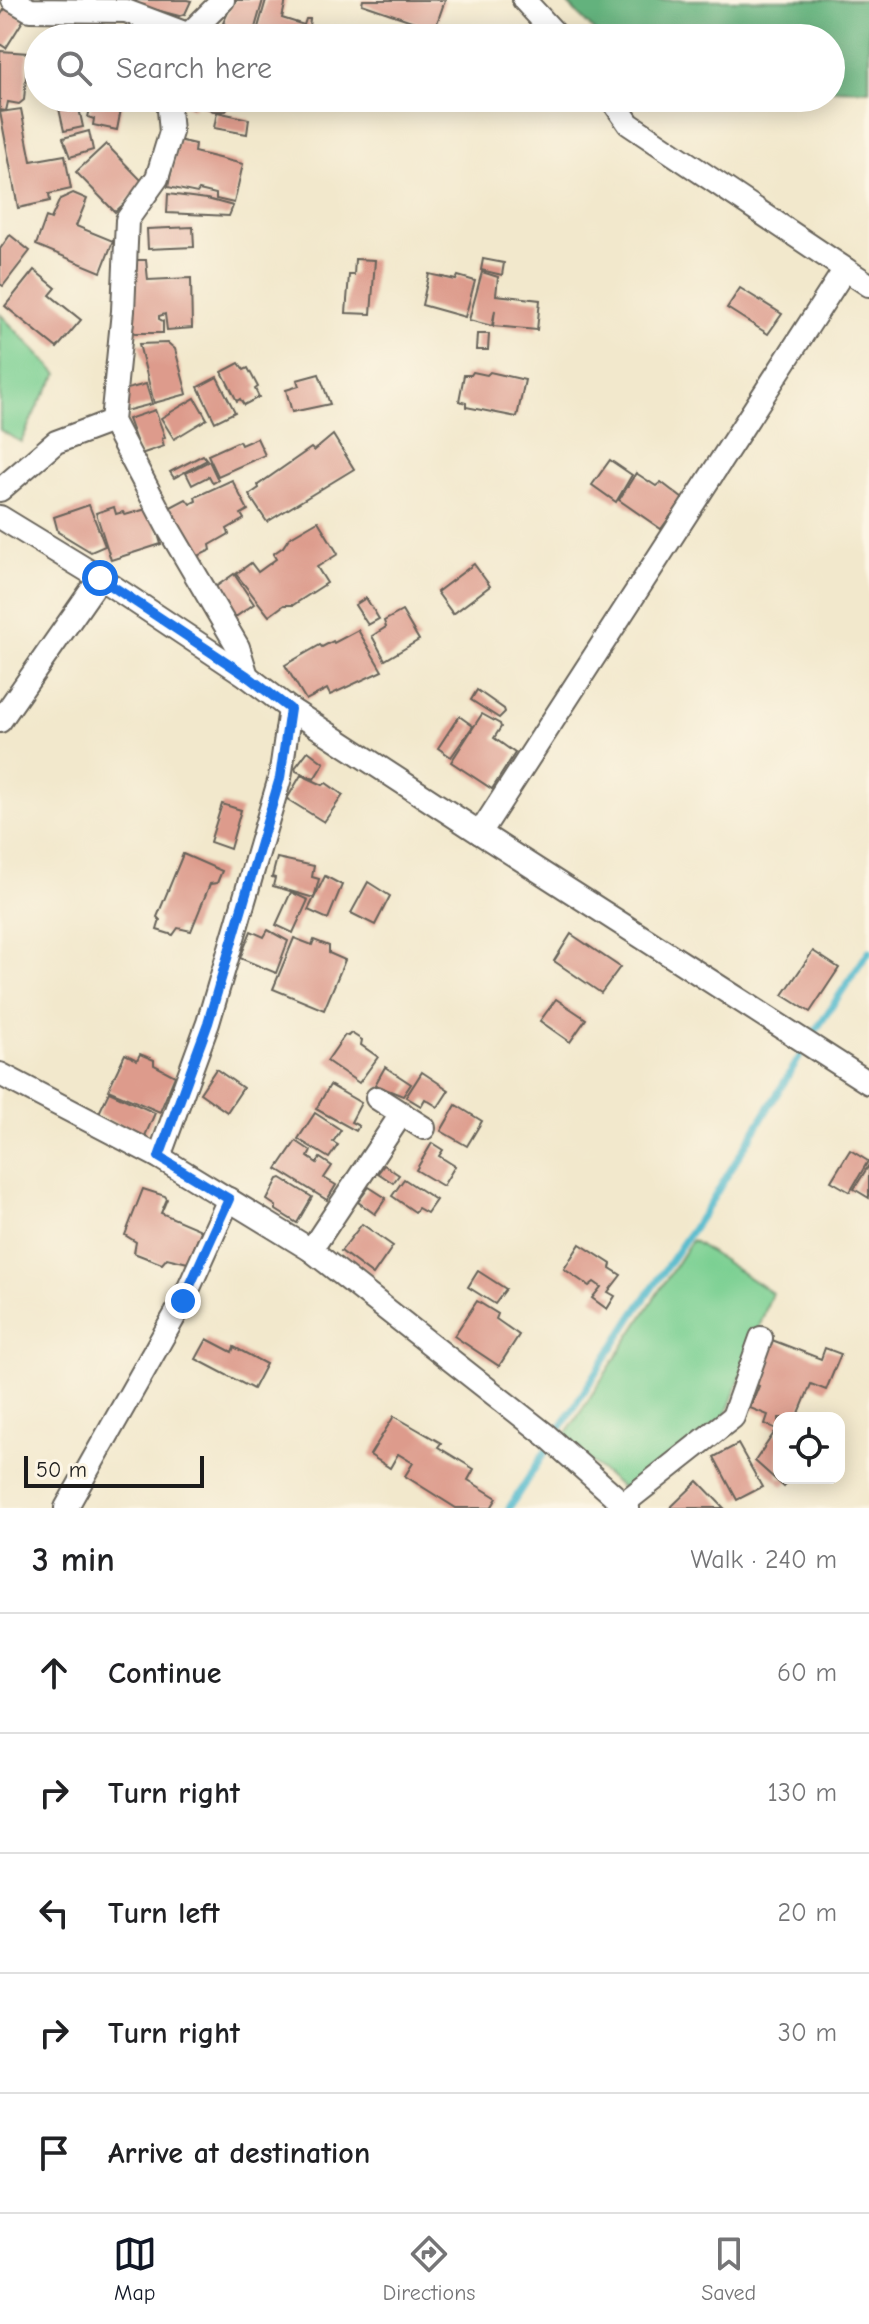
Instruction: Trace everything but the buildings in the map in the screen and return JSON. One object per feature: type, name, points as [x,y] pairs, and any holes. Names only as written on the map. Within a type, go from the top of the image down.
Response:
[{"type":"street","points":[[13,0],[30,10],[126,11],[157,24]]},
{"type":"street","points":[[198,24],[223,0]]},
{"type":"street","points":[[524,0],[546,24]]},
{"type":"street","points":[[169,112],[171,132],[157,178],[127,220],[123,311],[112,421],[167,526],[238,647],[247,676]]},
{"type":"street","points":[[621,112],[629,124],[869,285]]},
{"type":"street","points":[[480,833],[845,269]]},
{"type":"street","points":[[0,490],[56,442],[112,421]]},
{"type":"street","points":[[0,517],[100,578],[247,676],[290,709],[869,1083]]},
{"type":"street","points":[[0,721],[100,578]]},
{"type":"street","points":[[159,1157],[208,1023],[276,793],[290,709]]},
{"type":"street","points":[[0,1074],[159,1157],[311,1250],[546,1435],[626,1506],[733,1417],[761,1338]]},
{"type":"street","points":[[377,1098],[424,1128]]},
{"type":"street","points":[[311,1250],[402,1113]]},
{"type":"street","points":[[66,1508],[183,1301],[229,1199]]},
{"type":"green space","points":[[564,0],[869,0],[869,90],[845,89],[845,24],[587,24]]},
{"type":"green space","points":[[0,314],[58,374],[39,403],[21,442],[0,430]]},
{"type":"green space","points":[[692,1240],[772,1293],[726,1415],[633,1487],[621,1487],[563,1439]]},
{"type":"waterway","points":[[509,1508],[632,1317],[709,1205],[818,1027],[869,951]]},
{"type":"route","points":[[100,578],[247,676],[290,709],[280,778],[208,1023],[159,1157],[229,1199],[183,1301]]}]
